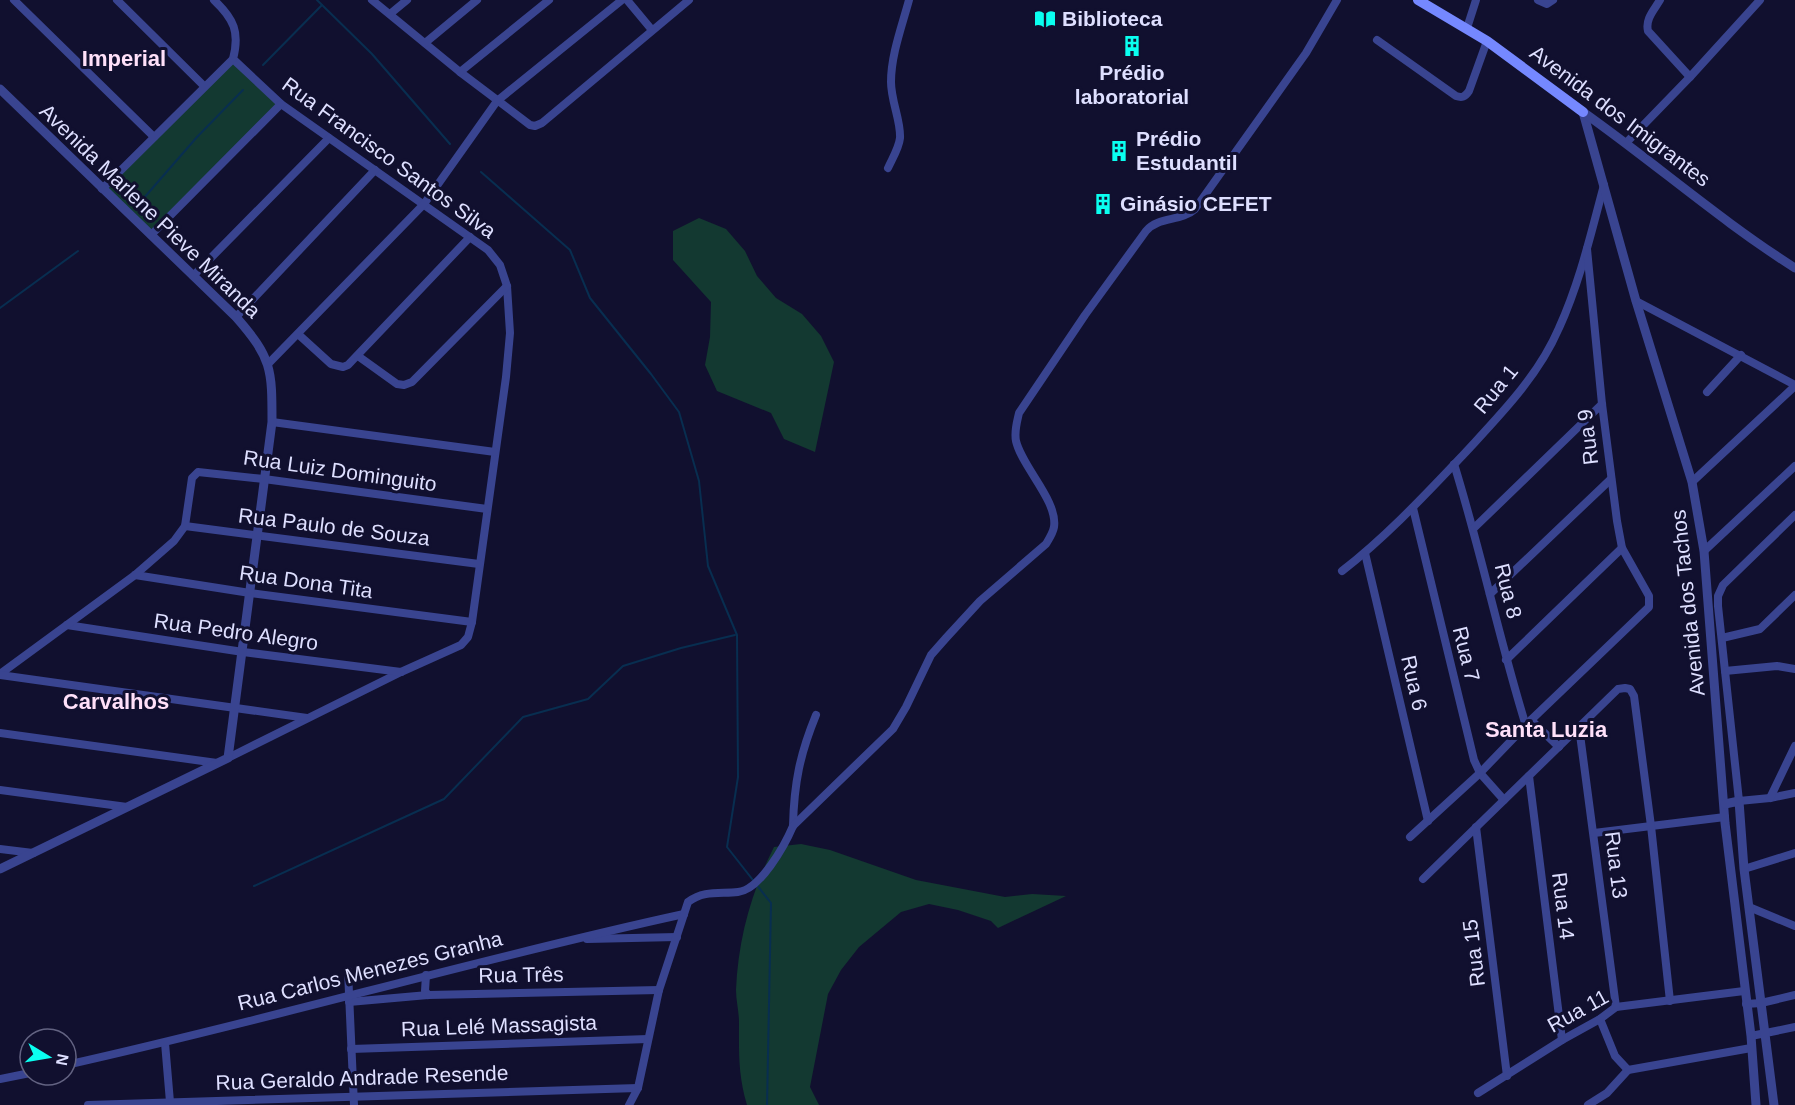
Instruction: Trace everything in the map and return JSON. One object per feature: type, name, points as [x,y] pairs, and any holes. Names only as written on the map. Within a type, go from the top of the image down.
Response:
[{"type":"main road","name":"Avenida dos Imigrantes","points":[[1418,0],[1487,41],[1583,112]]},
{"type":"street","points":[[14,0],[153,137]]},
{"type":"street","points":[[117,0],[204,86]]},
{"type":"street","points":[[102,189],[233,59],[236,46],[235,30],[229,14],[214,0]]},
{"type":"street","points":[[372,0],[497,101],[535,126],[543,123],[689,0]]},
{"type":"street","points":[[390,14],[407,0]]},
{"type":"street","points":[[425,43],[477,0]]},
{"type":"street","points":[[460,72],[549,0]]},
{"type":"street","points":[[228,758],[272,422],[272,382],[269,363],[424,204],[497,101],[622,0]]},
{"type":"street","points":[[627,0],[652,30]]},
{"type":"street","points":[[888,168],[900,135],[892,98],[892,66],[909,0]]},
{"type":"street","points":[[793,826],[893,729],[931,656],[946,638],[980,602],[1046,544],[1054,528],[1054,520],[1047,498],[1022,456],[1016,440],[1019,412],[1085,315],[1151,225],[1158,221],[1185,215],[1195,209],[1306,53],[1337,0]]},
{"type":"street","points":[[1467,28],[1476,0]]},
{"type":"street","points":[[1538,0],[1547,4],[1553,0]]},
{"type":"street","points":[[1660,0],[1649,18],[1648,31],[1690,77]]},
{"type":"street","points":[[1626,142],[1690,77],[1760,0]]},
{"type":"street","points":[[1377,40],[1461,98],[1469,91],[1487,41]]},
{"type":"street","name":"Rua Francisco Santos Silva","points":[[233,59],[281,104],[488,250],[500,265],[507,286],[510,333],[506,377],[468,637],[461,645],[401,672]]},
{"type":"street","name":"Avenida Marlene Pieve Miranda","points":[[0,89],[236,317],[255,339],[269,363]]},
{"type":"street","points":[[151,235],[281,104]]},
{"type":"street","name":"Avenida dos Imigrantes","points":[[1583,112],[1626,142],[1760,246],[1795,268]]},
{"type":"street","name":"Avenida dos Tachos","points":[[1583,112],[1636,301],[1692,482],[1704,551],[1725,817],[1751,1036],[1754,1105]]},
{"type":"street","points":[[193,276],[329,138]]},
{"type":"street","points":[[236,317],[375,170]]},
{"type":"street","name":"Rua 1","points":[[1342,571],[1365,553],[1413,508],[1508,406],[1543,358],[1559,329],[1587,249],[1604,183]]},
{"type":"street","points":[[298,334],[331,364],[343,368],[358,356],[470,237]]},
{"type":"street","name":"Rua 9","points":[[1529,723],[1649,608],[1649,596],[1622,548],[1602,404],[1587,249]]},
{"type":"street","points":[[358,356],[398,384],[404,385],[412,382],[507,286]]},
{"type":"street","points":[[1636,301],[1795,386],[1692,482]]},
{"type":"street","points":[[1707,392],[1741,356]]},
{"type":"street","points":[[1474,528],[1602,404]]},
{"type":"street","points":[[272,422],[495,452]]},
{"type":"street","name":"Rua 8","points":[[1454,464],[1474,528],[1506,660],[1529,723],[1559,747]]},
{"type":"street","points":[[1704,551],[1795,466]]},
{"type":"street","name":"Rua Luiz Dominguito","points":[[185,526],[192,478],[202,471],[487,509]]},
{"type":"street","points":[[1490,594],[1611,479]]},
{"type":"street","name":"Rua 7","points":[[1413,508],[1470,746],[1480,773],[1504,800]]},
{"type":"street","name":"Avenida dos Tachos","points":[[1774,1105],[1744,869],[1718,596],[1723,585],[1795,515]]},
{"type":"street","points":[[0,675],[135,575],[174,541],[185,526]]},
{"type":"street","name":"Rua Paulo de Souza","points":[[185,526],[479,564]]},
{"type":"street","points":[[1506,660],[1622,548]]},
{"type":"street","name":"Rua 6","points":[[1365,553],[1428,821]]},
{"type":"street","name":"Rua Dona Tita","points":[[135,575],[250,593],[472,622]]},
{"type":"street","points":[[1722,638],[1760,628],[1795,596]]},
{"type":"street","name":"Rua Pedro Alegro","points":[[67,625],[243,652],[401,672]]},
{"type":"street","points":[[1725,671],[1777,666],[1795,669]]},
{"type":"street","points":[[0,869],[401,672]]},
{"type":"street","points":[[0,675],[307,718]]},
{"type":"street","points":[[1423,879],[1618,689],[1630,689],[1634,696],[1651,826],[1670,1001]]},
{"type":"street","points":[[629,1105],[638,1088],[659,990],[688,902],[714,892],[740,892],[751,887],[768,869],[787,841],[793,826],[793,800],[797,770],[803,745],[816,715]]},
{"type":"street","points":[[1410,837],[1480,773],[1529,723]]},
{"type":"street","name":"Rua 13","points":[[1579,727],[1616,1007]]},
{"type":"street","points":[[0,733],[217,764]]},
{"type":"street","points":[[1770,798],[1795,746]]},
{"type":"street","name":"Rua 14","points":[[1529,776],[1562,1040]]},
{"type":"street","points":[[0,790],[127,807]]},
{"type":"street","points":[[1725,804],[1795,793]]},
{"type":"street","points":[[1594,833],[1725,817]]},
{"type":"street","name":"Rua 15","points":[[1476,827],[1507,1076]]},
{"type":"street","points":[[0,849],[33,854]]},
{"type":"street","points":[[1744,869],[1795,853]]},
{"type":"street","points":[[1749,908],[1795,926]]},
{"type":"street","name":"Rua Carlos Menezes Granha","points":[[78,1062],[349,998],[426,975],[567,939],[684,914]]},
{"type":"street","points":[[567,939],[677,937]]},
{"type":"street","points":[[348,971],[354,1101]]},
{"type":"street","points":[[426,975],[425,991],[428,995]]},
{"type":"street","name":"Rua Três","points":[[349,998],[659,990]]},
{"type":"street","name":"Rua 11","points":[[1478,1093],[1616,1007],[1744,991]]},
{"type":"street","points":[[1746,1004],[1795,995]]},
{"type":"street","points":[[1600,1019],[1615,1056],[1628,1070]]},
{"type":"street","points":[[1751,1036],[1795,1027]]},
{"type":"street","name":"Rua Lelé Massagista","points":[[351,1049],[648,1039]]},
{"type":"street","points":[[165,1043],[170,1102]]},
{"type":"street","points":[[1588,1105],[1607,1093],[1628,1070],[1751,1048]]},
{"type":"street","points":[[0,1079],[18,1075]]},
{"type":"street","name":"Rua Geraldo Andrade Resende","points":[[88,1105],[354,1101],[638,1088]]},
{"type":"green space","points":[[233,63],[277,104],[151,231],[106,189]]},
{"type":"green space","points":[[699,218],[726,229],[745,251],[757,276],[776,298],[802,314],[821,336],[834,362],[815,452],[784,439],[771,413],[717,391],[705,365],[710,337],[711,302],[673,260],[673,231]]},
{"type":"green space","points":[[801,844],[830,850],[916,880],[1005,897],[1032,894],[1066,896],[998,928],[991,921],[958,910],[929,904],[901,912],[859,947],[841,970],[828,994],[810,1087],[819,1105],[747,1105],[739,1054],[736,990],[743,935],[752,899],[774,847]]},
{"type":"waterway","points":[[317,0],[372,54],[450,144]]},
{"type":"waterway","points":[[263,65],[322,5]]},
{"type":"waterway","points":[[143,199],[197,137],[243,90]]},
{"type":"waterway","points":[[481,172],[570,250],[590,298],[679,412],[699,481],[708,566],[737,635],[738,777],[727,847],[771,903],[767,1105]]},
{"type":"waterway","points":[[0,308],[78,251]]},
{"type":"waterway","points":[[254,886],[444,799],[523,717],[588,699],[623,666],[681,648],[735,635]]},
{"type":"place","name":"Biblioteca","points":[[1045,19]]},
{"type":"place","name":"Prédio laboratorial","points":[[1132,46]]},
{"type":"place","name":"Prédio Estudantil","points":[[1119,151]]},
{"type":"place","name":"Ginásio CEFET","points":[[1103,204]]},
{"type":"district","name":"Imperial","points":[[124,58]]},
{"type":"district","name":"Carvalhos","points":[[116,701]]},
{"type":"district","name":"Santa Luzia","points":[[1546,729]]}]
